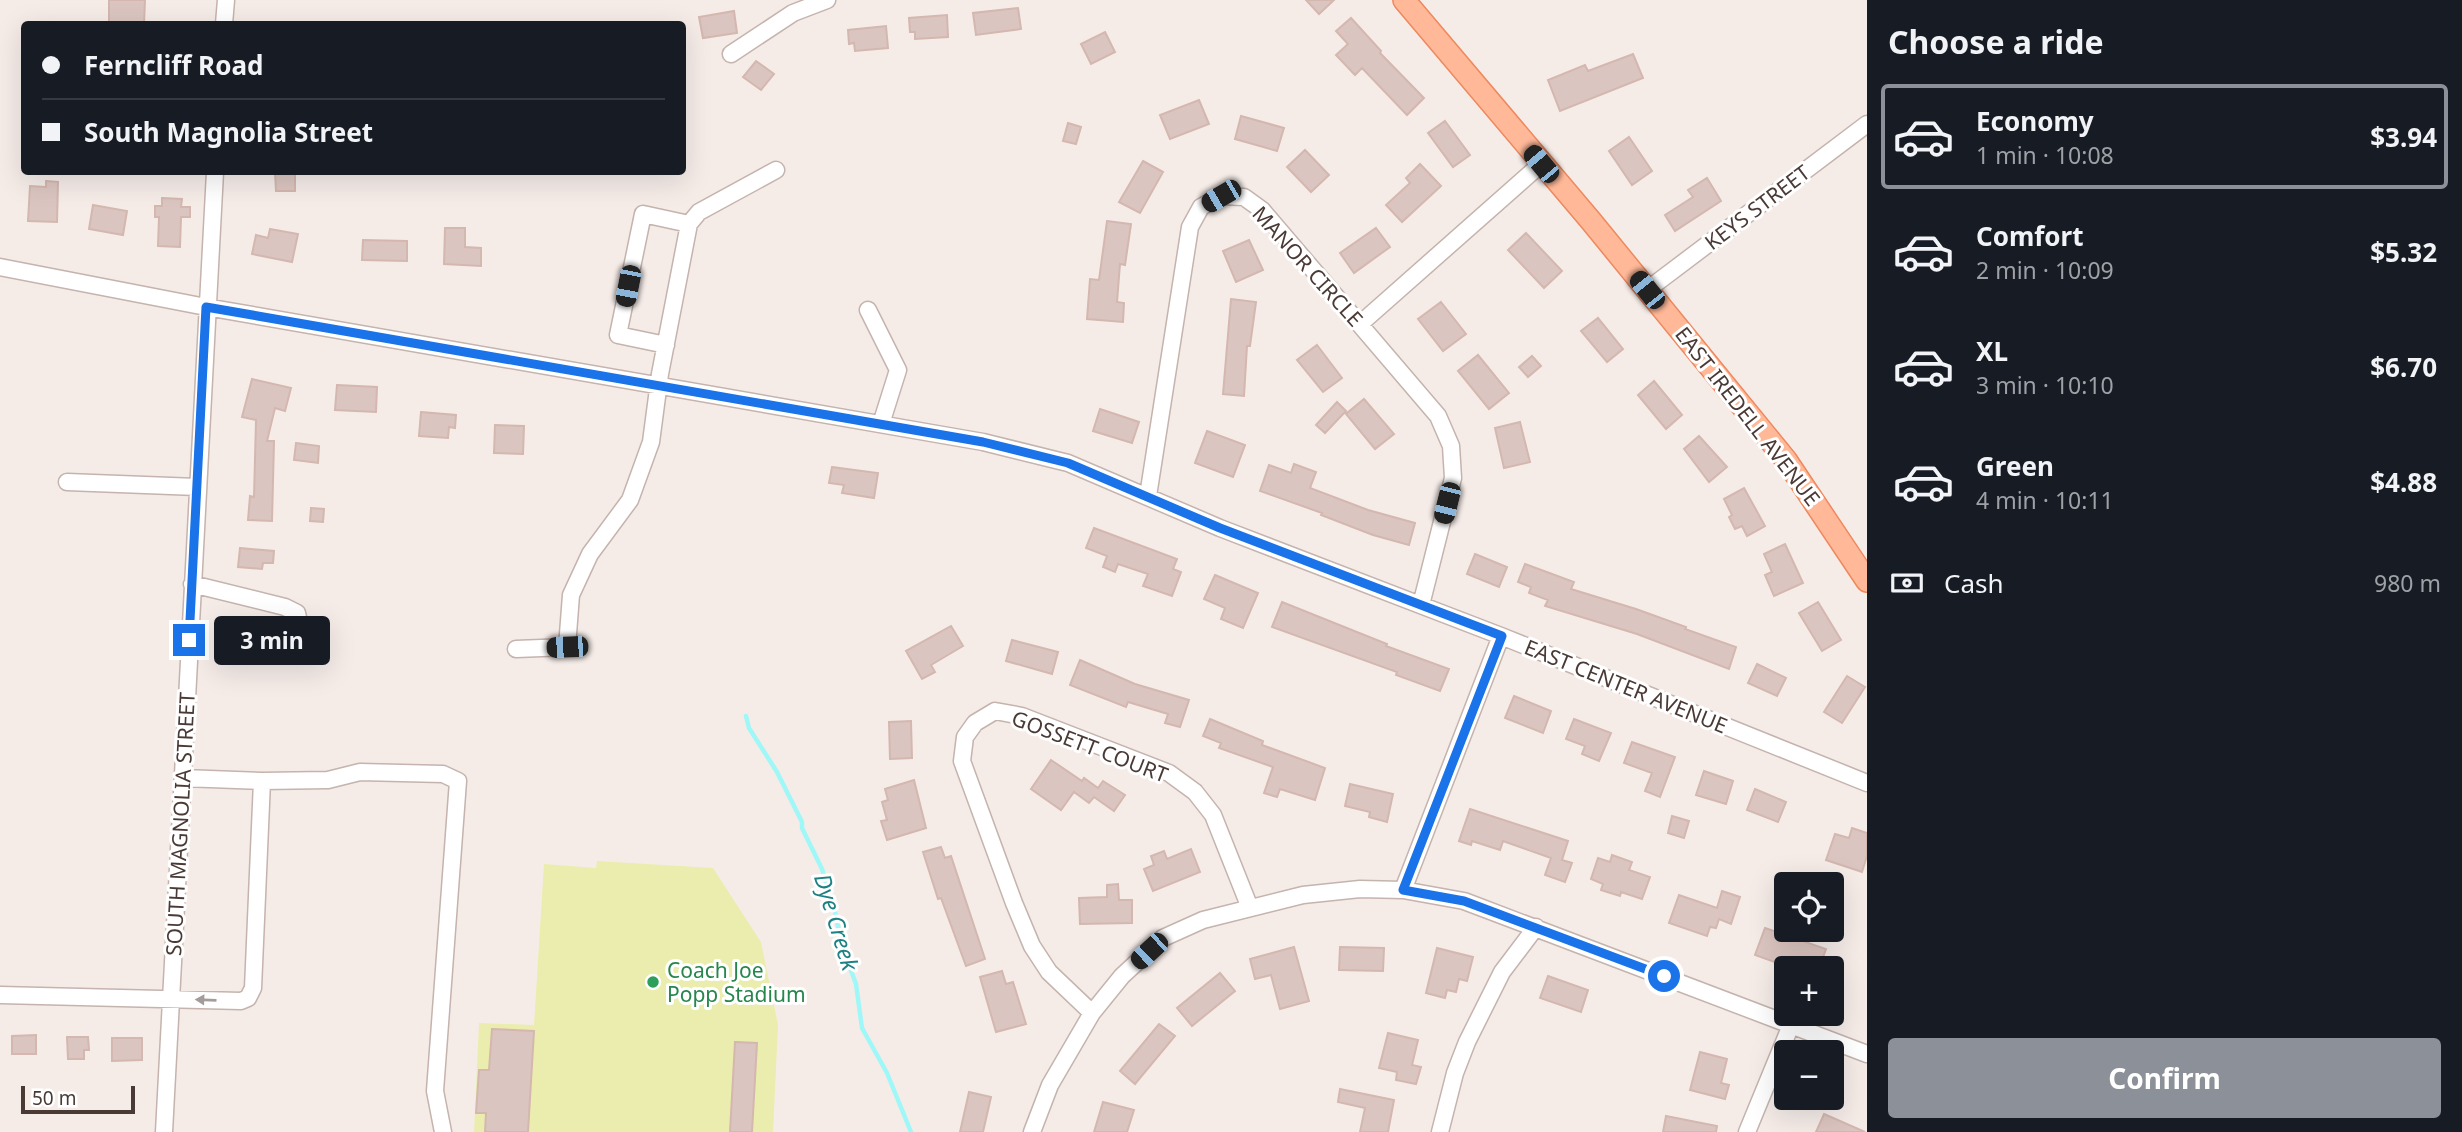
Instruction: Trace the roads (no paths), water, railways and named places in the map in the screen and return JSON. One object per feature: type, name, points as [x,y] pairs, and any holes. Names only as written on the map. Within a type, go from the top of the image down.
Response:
[{"type":"main road","name":"EAST IREDELL AVENUE","points":[[1404,0],[1786,460],[1867,581]]},
{"type":"street","points":[[224,21],[226,0]]},
{"type":"street","points":[[732,54],[793,13],[827,0]]},
{"type":"street","name":"KEYS STREET","points":[[1647,290],[1867,124]]},
{"type":"street","points":[[1360,324],[1541,164]]},
{"type":"street","points":[[516,649],[567,647],[571,595],[590,554],[630,500],[651,442],[689,224],[699,212],[776,170]]},
{"type":"street","name":"SOUTH MAGNOLIA STREET","points":[[164,1132],[215,175]]},
{"type":"street","name":"MANOR CIRCLE","points":[[1148,496],[1190,227],[1201,207],[1221,196],[1244,197],[1262,210],[1438,416],[1451,446],[1453,478],[1421,605]]},
{"type":"street","points":[[666,345],[618,335],[643,214],[689,224]]},
{"type":"street","name":"EAST CENTER AVENUE","points":[[0,267],[206,307],[983,442],[1068,463],[1220,528],[1502,636],[1867,783]]},
{"type":"street","points":[[868,310],[898,370],[881,424]]},
{"type":"street","points":[[67,482],[197,487]]},
{"type":"street","points":[[192,584],[285,607],[297,613],[300,627]]},
{"type":"street","points":[[1403,890],[1502,636]]},
{"type":"street","name":"GOSSETT COURT","points":[[1092,1013],[1049,972],[1032,946],[1014,903],[962,761],[965,737],[975,723],[995,711],[1022,716],[1169,774],[1195,792],[1213,815],[1250,908]]},
{"type":"street","points":[[183,778],[328,780],[360,772],[443,774],[458,780],[435,1091],[443,1132]]},
{"type":"street","points":[[0,995],[241,1001],[248,998],[253,988],[262,781]]},
{"type":"street","points":[[1031,1132],[1050,1085],[1092,1013],[1122,976],[1163,938],[1203,920],[1303,895],[1360,889],[1403,890],[1464,901],[1774,1018]]},
{"type":"street","points":[[1440,1132],[1451,1084],[1467,1042],[1502,972],[1536,927]]},
{"type":"street","points":[[1747,1132],[1791,1026]]},
{"type":"street","points":[[1794,1026],[1867,1054]]},
{"type":"waterway","name":"Dye Creek","points":[[746,716],[749,728],[777,772],[802,822],[802,828],[822,869],[843,949],[856,984],[862,1028],[887,1073],[911,1132]]},
{"type":"place","name":"Coach Joe Popp Stadium","points":[[653,982]]}]
